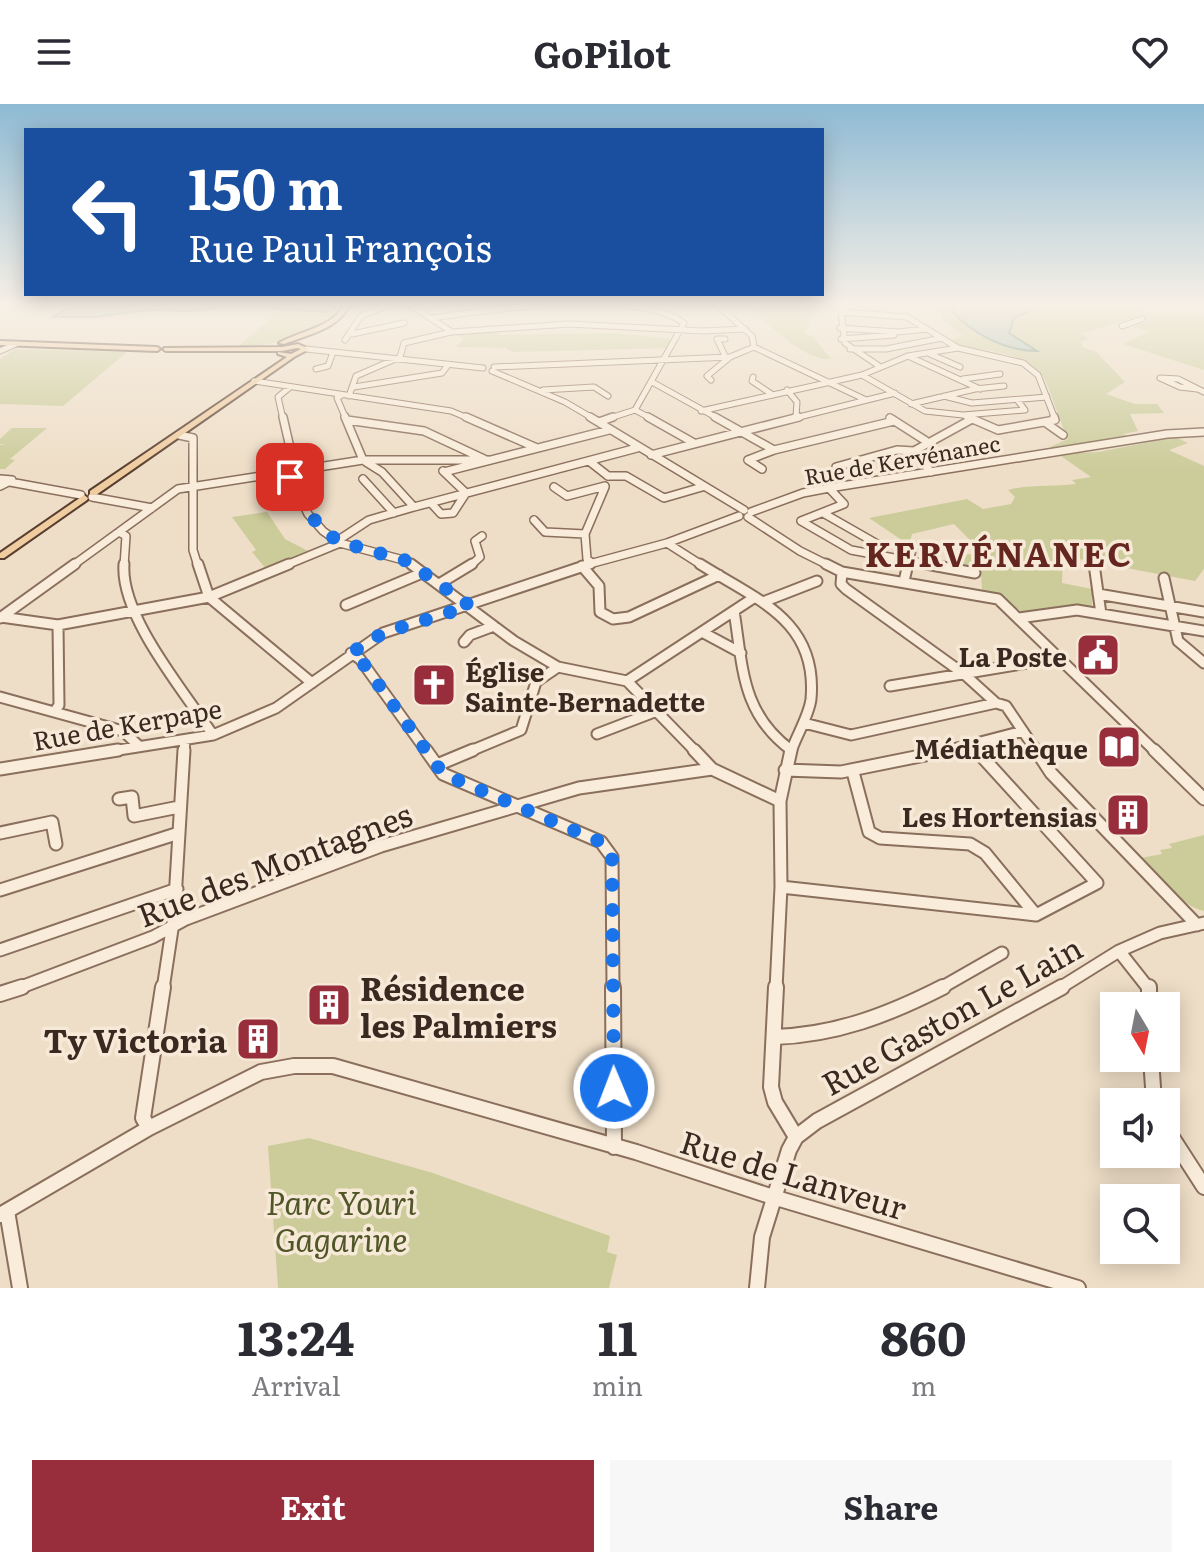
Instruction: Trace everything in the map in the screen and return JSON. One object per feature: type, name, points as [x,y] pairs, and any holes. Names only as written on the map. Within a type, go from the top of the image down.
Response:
[{"type":"main road","points":[[86,495],[272,358]]},
{"type":"main road","points":[[0,554],[289,358]]},
{"type":"street","points":[[316,369],[327,366],[331,358]]},
{"type":"street","points":[[371,358],[493,369],[681,358]]},
{"type":"street","points":[[376,358],[392,360]]},
{"type":"street","points":[[397,358],[356,376],[354,387],[337,398],[363,460],[382,472],[414,507]]},
{"type":"street","points":[[711,380],[707,376],[726,358]]},
{"type":"street","points":[[779,358],[866,400]]},
{"type":"street","points":[[866,358],[879,366]]},
{"type":"street","points":[[701,411],[862,375],[901,358]]},
{"type":"street","points":[[913,358],[980,389]]},
{"type":"street","points":[[941,358],[960,367]]},
{"type":"street","points":[[862,375],[915,406],[963,415],[998,430],[1055,420],[1038,375],[1023,363],[1002,358]]},
{"type":"street","points":[[599,422],[635,410],[666,359]]},
{"type":"street","points":[[354,387],[442,373],[448,365]]},
{"type":"street","points":[[493,369],[541,390],[599,422],[800,551],[842,572],[998,599],[1202,792]]},
{"type":"street","points":[[963,379],[1000,374]]},
{"type":"street","points":[[753,377],[752,381],[773,395]]},
{"type":"street","points":[[1160,378],[1178,379],[1202,389],[1180,387],[1160,378]]},
{"type":"street","points":[[254,381],[451,411],[537,448]]},
{"type":"street","points":[[652,382],[774,450]]},
{"type":"street","points":[[915,406],[944,396],[1004,386]]},
{"type":"street","points":[[290,387],[278,397],[291,452],[289,474],[308,514],[338,542],[407,561],[494,626],[558,667],[627,681],[712,769],[780,801]]},
{"type":"street","points":[[541,390],[594,387],[608,396]]},
{"type":"street","points":[[787,390],[797,402],[796,417]]},
{"type":"street","points":[[646,391],[668,393]]},
{"type":"street","points":[[651,455],[895,393]]},
{"type":"street","points":[[944,396],[962,403],[1047,397]]},
{"type":"street","points":[[963,415],[1025,410],[1018,401]]},
{"type":"street","points":[[635,410],[694,443]]},
{"type":"street","points":[[836,467],[897,450],[914,451],[926,441],[959,428],[972,419]]},
{"type":"street","points":[[347,420],[424,431],[488,460]]},
{"type":"street","points":[[762,469],[748,460],[774,450],[892,420],[926,441]]},
{"type":"street","points":[[1046,423],[1063,435]]},
{"type":"street","points":[[444,472],[609,430]]},
{"type":"street","name":"Rue de Kervénanec","points":[[470,606],[582,566],[667,543],[803,493],[1167,434],[1204,432]]},
{"type":"street","points":[[179,435],[193,438],[193,550],[209,597],[312,683]]},
{"type":"street","points":[[0,617],[58,625],[209,597],[338,542],[369,520],[637,448]]},
{"type":"street","points":[[914,451],[931,472]]},
{"type":"street","points":[[0,617],[178,489],[363,460],[488,460]]},
{"type":"street","points":[[432,460],[466,493]]},
{"type":"street","points":[[589,461],[608,476],[626,476],[664,498],[702,487]]},
{"type":"street","points":[[592,563],[587,559],[585,534],[608,476]]},
{"type":"street","points":[[0,477],[10,478],[10,482]]},
{"type":"street","points":[[363,479],[394,513]]},
{"type":"street","points":[[0,486],[10,482],[152,508]]},
{"type":"street","points":[[554,487],[567,496],[605,487]]},
{"type":"street","points":[[829,488],[844,504],[801,521],[851,550],[975,573]]},
{"type":"street","points":[[431,503],[441,514],[453,513],[466,493]]},
{"type":"street","points":[[823,513],[879,545],[877,555]]},
{"type":"street","points":[[534,520],[545,532],[585,534]]},
{"type":"street","points":[[119,532],[126,536],[123,575],[131,611],[213,735]]},
{"type":"street","points":[[439,584],[463,572],[480,557],[475,541],[482,536]]},
{"type":"street","points":[[667,543],[759,600],[793,626],[806,651],[811,701],[791,750],[780,801],[781,887],[771,1087],[775,1102],[796,1137],[773,1197],[762,1237],[757,1288]]},
{"type":"street","points":[[904,581],[913,545]]},
{"type":"street","points":[[1094,563],[1101,614]]},
{"type":"street","points":[[582,566],[602,588],[604,597],[600,612],[615,619],[628,618],[719,575]]},
{"type":"street","points":[[842,572],[841,584],[846,589],[964,674],[996,703],[1006,706],[1051,773],[1201,924]]},
{"type":"street","points":[[346,605],[422,573]]},
{"type":"street","points":[[1164,578],[1178,641],[1204,663]]},
{"type":"street","points":[[627,681],[734,611],[817,581]]},
{"type":"street","points":[[1098,594],[1204,612]]},
{"type":"street","name":"Rue de Kerpape","points":[[0,769],[213,735],[265,714],[383,633],[470,606]]},
{"type":"street","points":[[1019,618],[1068,610],[1204,631]]},
{"type":"street","points":[[734,611],[747,695],[752,708],[781,743],[791,750]]},
{"type":"street","points":[[55,711],[59,705],[58,625]]},
{"type":"street","points":[[464,642],[470,635],[494,626]]},
{"type":"street","points":[[702,632],[741,653]]},
{"type":"street","points":[[351,653],[360,659],[443,774],[601,842],[612,857],[614,1147]]},
{"type":"street","points":[[890,686],[1058,658]]},
{"type":"street","points":[[437,765],[521,730],[536,682],[558,667]]},
{"type":"street","points":[[0,697],[123,731],[139,746]]},
{"type":"street","points":[[804,723],[851,735],[996,703]]},
{"type":"street","points":[[597,734],[657,711]]},
{"type":"street","points":[[785,770],[809,775],[853,772],[1023,731]]},
{"type":"street","points":[[149,1128],[143,1118],[145,1095],[160,1017],[177,889],[179,807],[185,741]]},
{"type":"street","points":[[781,887],[1036,915],[1097,883],[969,743]]},
{"type":"street","name":"Rue des Montagnes","points":[[0,994],[58,975],[381,846],[579,788],[712,769]]},
{"type":"street","points":[[853,772],[869,832],[880,838],[970,844],[985,853],[1036,915]]},
{"type":"street","points":[[119,799],[132,797],[134,816],[179,807]]},
{"type":"street","points":[[0,833],[52,822],[56,844]]},
{"type":"street","points":[[0,890],[179,833]]},
{"type":"street","points":[[0,950],[177,889]]},
{"type":"street","name":"Rue Gaston Le Lain","points":[[796,1137],[817,1121],[1072,981],[1119,951],[1160,933],[1201,924]]},
{"type":"street","points":[[1119,951],[1149,985],[1149,992]]},
{"type":"street","points":[[774,1037],[792,1038],[853,1026],[930,995],[1002,953]]},
{"type":"street","name":"Rue de Lanveur","points":[[4,1213],[149,1128],[261,1072],[294,1066],[333,1066],[614,1147],[1078,1288]]},
{"type":"street","points":[[1180,1150],[1204,1187]]},
{"type":"street","points":[[4,1213],[20,1288]]},
{"type":"green space","points":[[120,358],[63,406],[0,404],[0,359]]},
{"type":"green space","points":[[1017,358],[1102,358],[1125,382],[1106,394],[1135,404],[1157,404],[1164,413],[1130,414],[1138,431],[1123,434],[1132,439],[1052,449],[1050,447],[1068,439],[1045,379]]},
{"type":"green space","points":[[1167,358],[1204,358],[1204,370]]},
{"type":"green space","points":[[12,428],[47,428],[10,459],[15,460],[5,469],[0,469],[0,445],[7,444],[0,444],[0,439]]},
{"type":"green space","points":[[1175,437],[1188,443],[1169,450],[1204,466],[1204,569],[1195,581],[1063,556],[1062,583],[1092,589],[1092,609],[1060,607],[1022,612],[999,596],[982,592],[981,573],[958,566],[948,558],[982,552],[954,524],[912,534],[909,545],[869,518],[967,499],[983,509],[1011,504],[1015,497],[1008,490],[1076,484],[1072,480],[1091,477],[1058,454],[1098,452]]},
{"type":"green space","points":[[267,512],[285,539],[310,552],[267,570],[252,552],[256,550],[232,517]]},
{"type":"green space","points":[[1204,835],[1204,911],[1178,897],[1141,858],[1162,854],[1160,850],[1172,848],[1169,844]]},
{"type":"green space","name":"Parc Youri Gagarine","points":[[309,1138],[433,1173],[610,1236],[607,1252],[617,1255],[609,1288],[278,1288],[268,1146]]},
{"type":"place","name":"La Poste","points":[[1098,655]]},
{"type":"place","name":"Église Sainte-Bernadette","points":[[434,685]]},
{"type":"place","name":"Médiathèque","points":[[1119,747]]},
{"type":"place","name":"Les Hortensias","points":[[1128,815]]},
{"type":"place","name":"Résidence les Palmiers","points":[[329,1005]]},
{"type":"place","name":"Ty Victoria","points":[[258,1039]]},
{"type":"district","name":"KERVÉNANEC","points":[[999,552]]},
{"type":"route","points":[[290,477],[308,514],[323,531],[337,541],[407,561],[470,606],[383,633],[351,653],[360,659],[443,774],[601,842],[612,857],[614,1088]]}]
